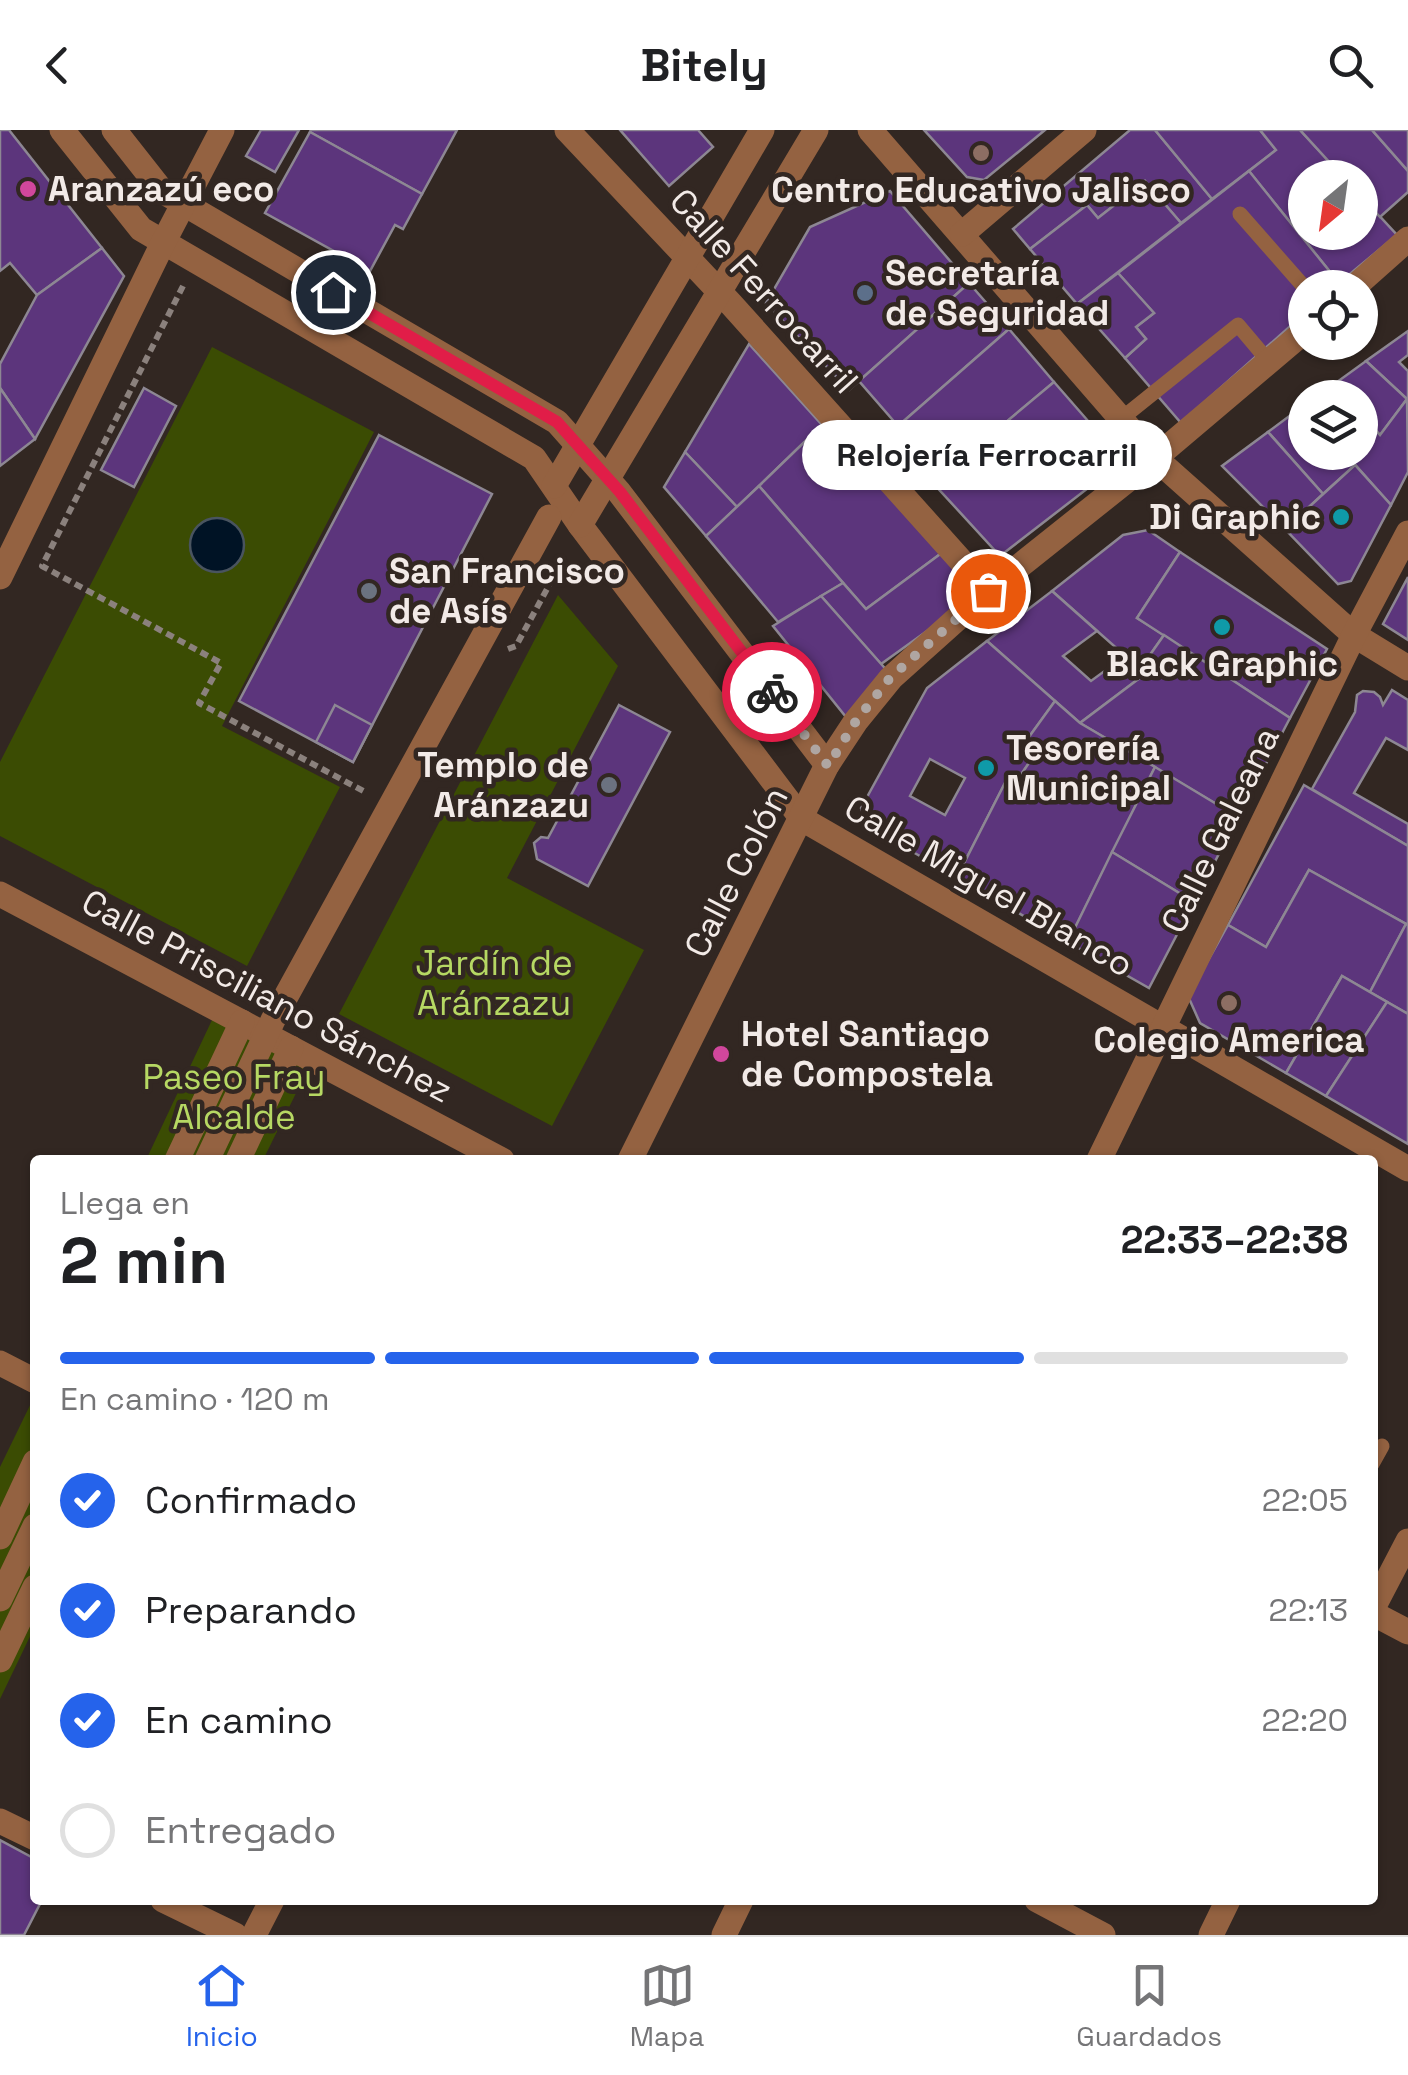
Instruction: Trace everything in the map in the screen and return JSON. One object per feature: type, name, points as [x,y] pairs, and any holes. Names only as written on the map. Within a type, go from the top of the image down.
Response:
[{"type":"street","name":"Calle Miguel Blanco","points":[[62,130],[141,229],[534,458],[802,820],[1408,1169]]},
{"type":"street","name":"Calle Miguel Blanco","points":[[114,130],[162,191],[557,422],[608,479],[828,766]]},
{"type":"street","points":[[0,575],[222,130]]},
{"type":"street","name":"Calle Ferrocarril","points":[[567,130],[720,292],[988,591]]},
{"type":"street","points":[[554,486],[762,130]]},
{"type":"street","points":[[580,525],[816,130]]},
{"type":"street","points":[[870,130],[1156,458],[1354,634],[1408,668]]},
{"type":"street","points":[[962,234],[1084,130]]},
{"type":"street","points":[[1374,270],[1408,239]]},
{"type":"street","name":"Calle Colón","points":[[633,1155],[828,766],[856,721],[890,678],[988,591],[1156,458],[1288,347]]},
{"type":"street","points":[[209,1155],[266,1035],[550,517]]},
{"type":"street","name":"Calle Galeana","points":[[1102,1155],[1354,634],[1408,533]]},
{"type":"street","name":"Calle Prisciliano Sánchez","points":[[0,894],[493,1155]]},
{"type":"street","points":[[179,1155],[242,1022]]},
{"type":"street","points":[[240,1155],[291,1048]]},
{"type":"street","points":[[0,1363],[30,1378]]},
{"type":"street","points":[[0,1538],[30,1473]]},
{"type":"street","points":[[0,1599],[30,1536]]},
{"type":"street","points":[[1378,1599],[1408,1541]]},
{"type":"street","points":[[0,1660],[30,1598]]},
{"type":"street","points":[[1378,1614],[1408,1632]]},
{"type":"street","points":[[0,1821],[30,1836]]},
{"type":"street","points":[[173,1905],[235,1935]]},
{"type":"street","points":[[254,1935],[269,1905]]},
{"type":"street","points":[[724,1935],[739,1905]]},
{"type":"street","points":[[1045,1905],[1093,1933]]},
{"type":"street","points":[[1210,1935],[1225,1905]]},
{"type":"lane","points":[[1240,214],[1289,270]]},
{"type":"lane","points":[[1121,419],[1238,325],[1270,363]]},
{"type":"lane","points":[[1378,1453],[1382,1446]]},
{"type":"path","points":[[196,262],[42,566],[221,663],[200,703],[390,806]]},
{"type":"green space","points":[[212,347],[374,432],[222,726],[340,787],[247,966],[0,836],[0,762]]},
{"type":"green space","name":"Jardín de Aránzazu","points":[[558,595],[618,666],[507,878],[644,950],[552,1126],[339,1014]]},
{"type":"green space","name":"Paseo Fray Alcalde","points":[[212,1020],[308,1069],[265,1155],[148,1155]]},
{"type":"green space","points":[[30,1405],[30,1636],[0,1699],[0,1467]]},
{"type":"water","points":[[217,518],[236,526],[244,545],[236,564],[217,572],[198,564],[190,545],[198,526]]},
{"type":"building","name":"Aranzazú eco","points":[[0,130],[9,130],[102,248],[37,295],[10,263],[0,271]]},
{"type":"building","points":[[261,130],[299,130],[275,172],[246,156]]},
{"type":"building","points":[[311,130],[457,130],[422,194]]},
{"type":"building","points":[[620,130],[698,130],[713,147],[669,186]]},
{"type":"building","name":"Centro Educativo Jalisco","points":[[924,130],[1045,130],[984,180],[967,177]]},
{"type":"building","points":[[1130,130],[1155,130],[1212,199],[1181,223],[1145,181],[1098,218],[1087,205],[1030,249],[1013,229]]},
{"type":"building","points":[[1155,130],[1260,130],[1276,150],[1212,199]]},
{"type":"building","points":[[1260,130],[1300,130],[1328,160],[1288,160],[1288,220],[1249,171],[1276,150]]},
{"type":"building","points":[[1300,130],[1372,130],[1408,171],[1408,192],[1380,217],[1378,160],[1328,160]]},
{"type":"building","points":[[1372,130],[1408,130],[1408,171]]},
{"type":"building","points":[[310,132],[422,194],[403,229],[395,225],[370,271],[265,213]]},
{"type":"building","points":[[1249,171],[1288,220],[1288,250],[1312,250],[1329,270],[1288,270],[1288,328],[1181,423],[1125,358],[1146,339],[1136,327],[1154,313],[1118,273]]},
{"type":"building","points":[[1145,181],[1181,223],[1077,304],[1030,249],[1087,205],[1098,218]]},
{"type":"building","name":"Secretaría de Seguridad","points":[[890,191],[969,283],[849,390],[766,303],[810,227]]},
{"type":"building","points":[[1378,214],[1397,235],[1355,270],[1329,270],[1312,250],[1378,250]]},
{"type":"building","points":[[102,248],[124,276],[35,439],[0,388],[0,364],[37,295]]},
{"type":"building","points":[[1118,273],[1154,313],[1136,327],[1146,339],[1125,358],[1077,304]]},
{"type":"building","points":[[969,283],[1009,329],[898,426],[859,381]]},
{"type":"building","points":[[1009,329],[1054,382],[942,476],[898,426]]},
{"type":"building","points":[[1408,331],[1408,355],[1399,362],[1408,371],[1408,400],[1366,361],[1378,360],[1378,352]]},
{"type":"building","points":[[749,344],[822,425],[737,507],[685,452]]},
{"type":"building","points":[[1366,361],[1407,399],[1380,435],[1378,380],[1340,380]]},
{"type":"building","points":[[1054,382],[1123,461],[1000,556],[933,483]]},
{"type":"building","points":[[0,388],[35,439],[0,466]]},
{"type":"building","points":[[144,388],[176,406],[134,487],[101,470]]},
{"type":"building","points":[[1407,399],[1408,472],[1391,505],[1360,470],[1378,470],[1380,435]]},
{"type":"building","points":[[1288,417],[1288,455],[1268,432]]},
{"type":"building","points":[[822,425],[943,552],[866,609],[759,486]]},
{"type":"building","points":[[1268,432],[1288,455],[1288,470],[1302,470],[1323,494],[1285,529],[1222,466]]},
{"type":"building","name":"San Francisco de Asís","points":[[379,435],[492,494],[353,762],[239,701]]},
{"type":"building","points":[[685,452],[737,507],[706,536],[664,487]]},
{"type":"building","points":[[1302,470],[1349,470],[1323,494]]},
{"type":"building","name":"Di Graphic","points":[[1350,470],[1360,470],[1391,505],[1351,581],[1338,584],[1285,529]]},
{"type":"building","points":[[759,486],[843,583],[778,622],[706,536]]},
{"type":"building","points":[[1148,530],[1180,552],[1137,618],[1164,635],[1140,669],[1052,591],[1123,535]]},
{"type":"building","points":[[943,552],[980,593],[881,664],[821,596],[843,583],[866,609]]},
{"type":"building","name":"Black Graphic","points":[[1180,552],[1327,649],[1290,718],[1137,618]]},
{"type":"building","points":[[1408,577],[1408,640],[1383,624]]},
{"type":"building","points":[[1052,591],[1097,631],[1063,656],[1091,681],[1125,656],[1145,674],[1080,723],[987,641]]},
{"type":"building","points":[[821,596],[890,674],[850,722],[773,626]]},
{"type":"building","points":[[1164,635],[1290,718],[1238,817],[1080,723],[1145,674],[1140,669]]},
{"type":"building","name":"Tesorería Municipal","points":[[987,641],[1055,701],[1021,748],[1033,757],[1016,782],[1008,777],[957,877],[867,826],[861,808],[927,688]],"holes":[[[930,759],[965,778],[945,815],[910,796]]]},
{"type":"building","points":[[1392,690],[1408,700],[1408,750],[1386,738],[1354,793],[1408,824],[1408,846],[1312,789],[1355,712],[1357,695],[1374,692],[1383,705]]},
{"type":"building","points":[[1055,701],[1080,723],[1155,767],[1068,942],[957,877],[1008,777],[1016,782],[1033,757],[1021,748]]},
{"type":"building","points":[[335,705],[372,725],[353,762],[316,742]]},
{"type":"building","name":"Templo de Aránzazu","points":[[619,705],[670,732],[588,886],[537,859],[534,843],[541,837],[548,838]]},
{"type":"building","points":[[1155,767],[1238,817],[1194,902],[1112,852]]},
{"type":"building","points":[[1304,785],[1408,846],[1408,925],[1309,870],[1266,947],[1228,925]]},
{"type":"building","points":[[1112,852],[1194,902],[1149,988],[1068,942]]},
{"type":"building","points":[[1309,870],[1406,924],[1370,992],[1342,976],[1286,1073],[1200,1023],[1188,996],[1228,925],[1266,947]]},
{"type":"building","points":[[1408,925],[1408,1014],[1370,992]]},
{"type":"building","points":[[1342,976],[1387,1002],[1326,1096],[1286,1073]]},
{"type":"building","points":[[1387,1002],[1408,1014],[1408,1144],[1326,1096]]},
{"type":"building","points":[[0,1840],[30,1856],[30,1905],[39,1905],[24,1935],[0,1935]]},
{"type":"way so far","points":[[772,692],[828,766],[856,721],[890,678],[988,591]]},
{"type":"place","name":"Centro Educativo Jalisco","points":[[981,153]]},
{"type":"place","name":"Aranzazú eco","points":[[28,189]]},
{"type":"place","name":"Secretaría de Seguridad","points":[[865,293]]},
{"type":"place","name":"Di Graphic","points":[[1341,517]]},
{"type":"place","name":"San Francisco de Asís","points":[[369,591]]},
{"type":"place","name":"Relojería Ferrocarril","points":[[988,591]]},
{"type":"place","name":"Black Graphic","points":[[1222,627]]},
{"type":"place","name":"Tesorería Municipal","points":[[986,768]]},
{"type":"place","name":"Templo de Aránzazu","points":[[609,785]]},
{"type":"place","name":"Colegio America","points":[[1229,1003]]},
{"type":"place","name":"Hotel Santiago de Compostela","points":[[721,1054]]},
{"type":"route","points":[[333,292],[557,422],[620,492],[772,692]]}]
